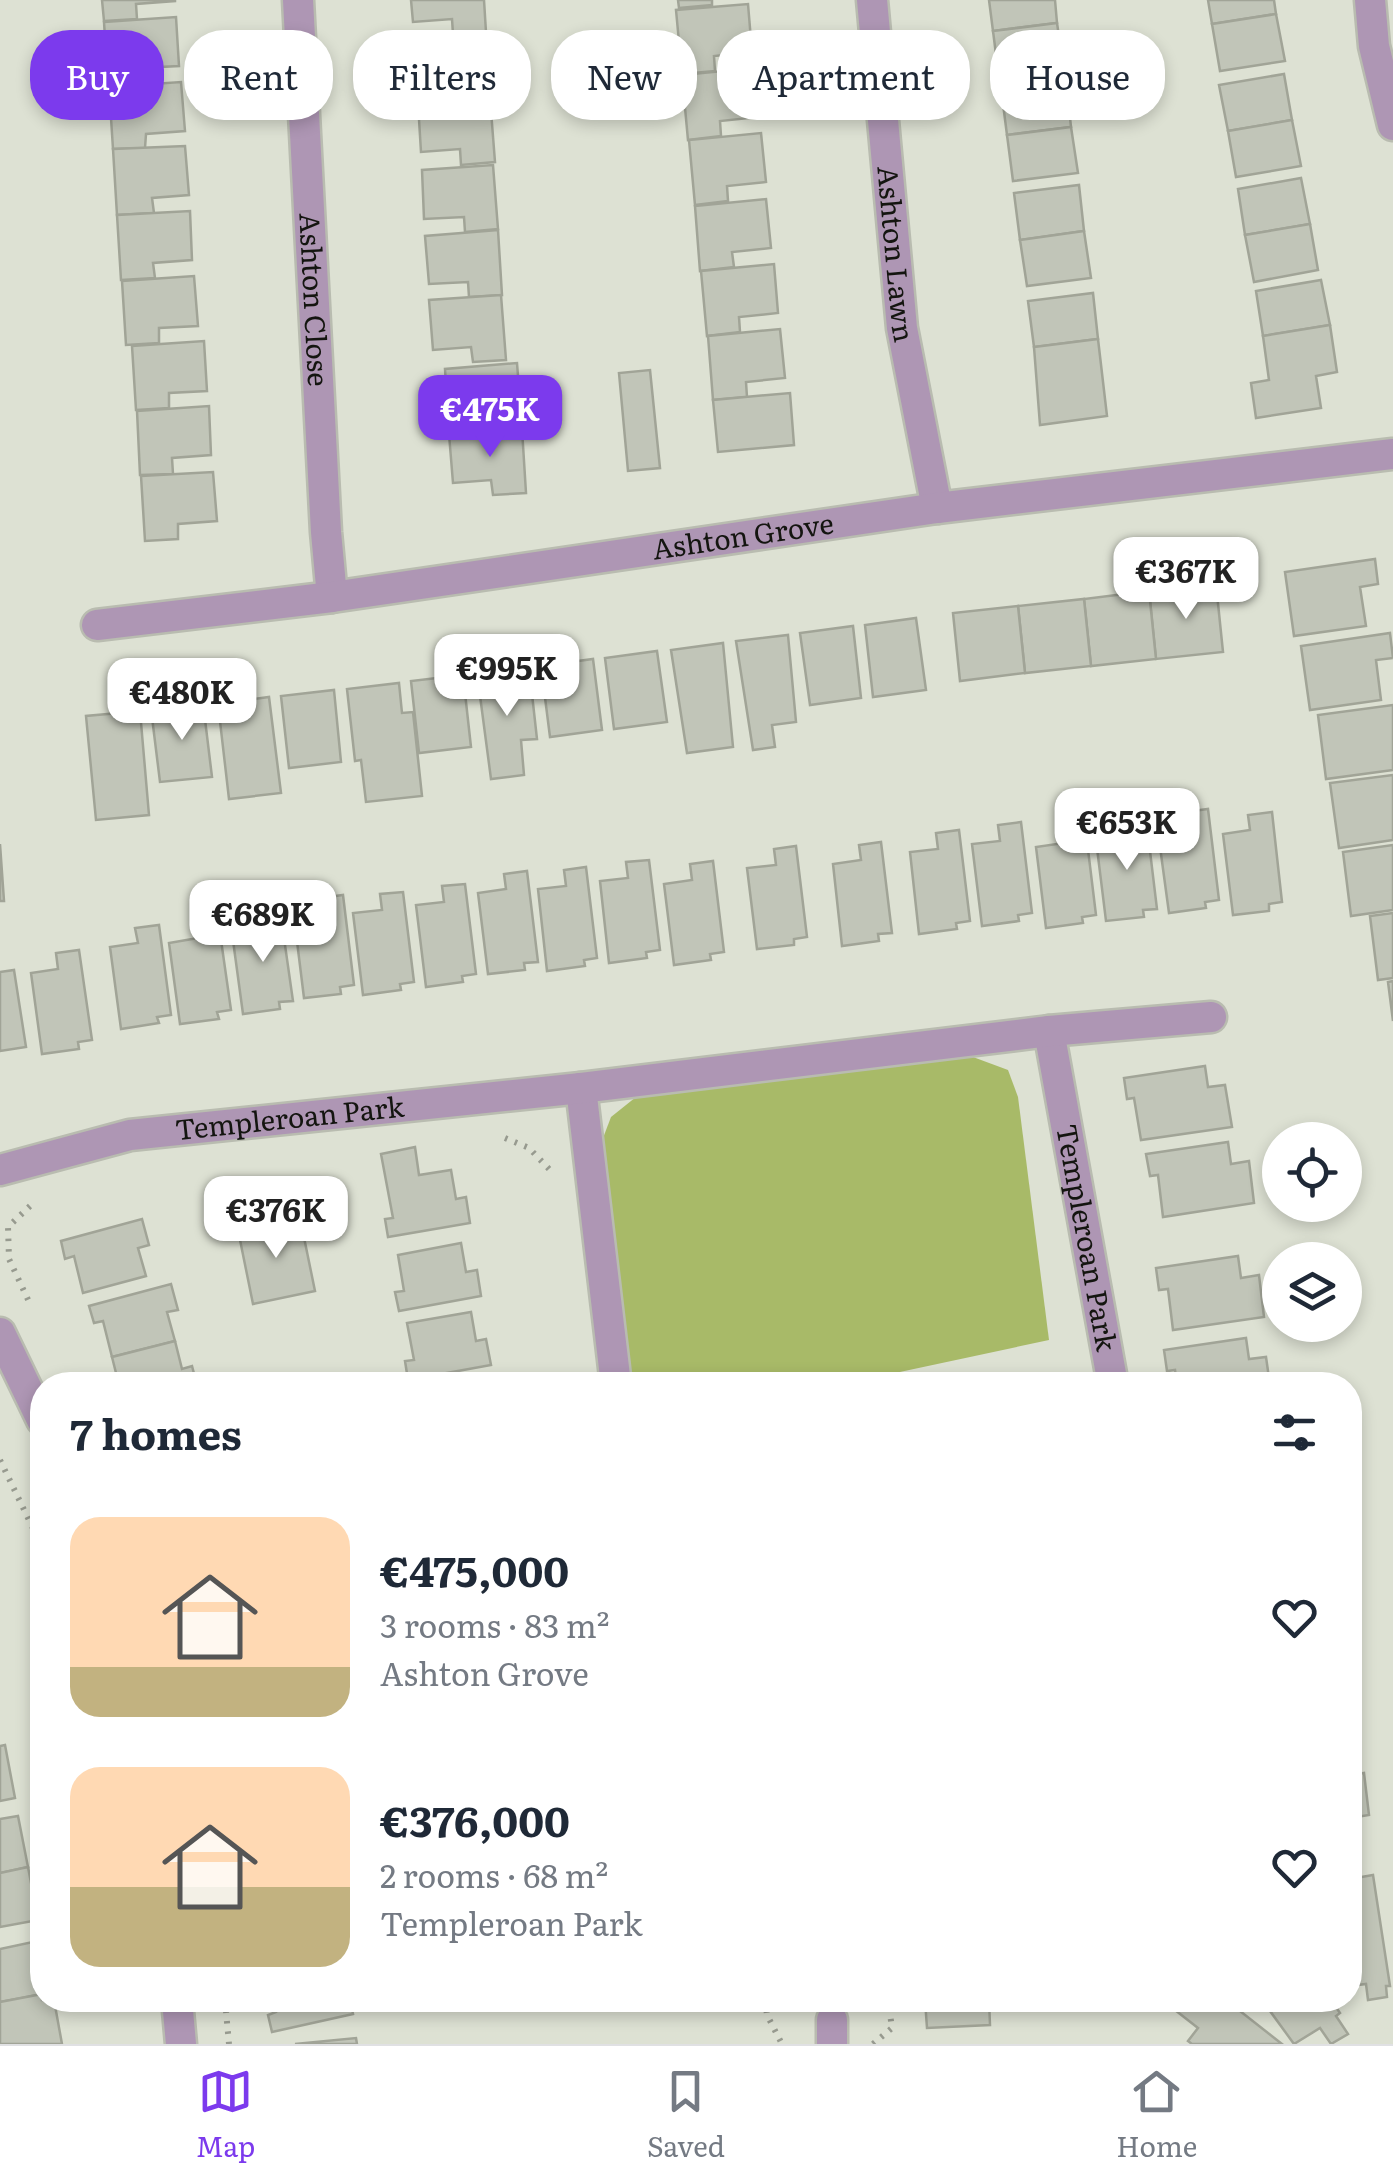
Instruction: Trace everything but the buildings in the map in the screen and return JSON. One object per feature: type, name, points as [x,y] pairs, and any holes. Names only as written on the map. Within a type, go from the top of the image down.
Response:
[{"type":"street","name":"Ashton Close","points":[[298,0],[332,597]]},
{"type":"street","name":"Ashton Lawn","points":[[872,0],[902,328],[937,508]]},
{"type":"street","points":[[1370,0],[1374,46],[1393,125]]},
{"type":"street","name":"Ashton Grove","points":[[97,626],[332,597],[937,508],[1393,454]]},
{"type":"street","name":"Templeroan Park","points":[[0,1170],[130,1136],[582,1088],[1049,1030],[1211,1017]]},
{"type":"street","name":"Templeroan Park","points":[[1049,1030],[1110,1372]]},
{"type":"street","points":[[582,1088],[615,1372]]},
{"type":"street","points":[[0,1333],[30,1395]]},
{"type":"street","points":[[178,2012],[181,2044]]},
{"type":"path","points":[[496,1134],[529,1148],[550,1168],[552,1188]]},
{"type":"path","points":[[34,1313],[9,1259],[8,1228],[28,1206],[46,1201]]},
{"type":"path","points":[[0,1460],[30,1523]]},
{"type":"path","points":[[226,2012],[229,2044]]},
{"type":"path","points":[[767,2012],[782,2044]]},
{"type":"path","points":[[873,2044],[892,2028],[890,2012]]},
{"type":"green space","points":[[973,1057],[1008,1070],[1018,1097],[1049,1340],[900,1372],[630,1372],[600,1146],[611,1117],[636,1097]]}]
